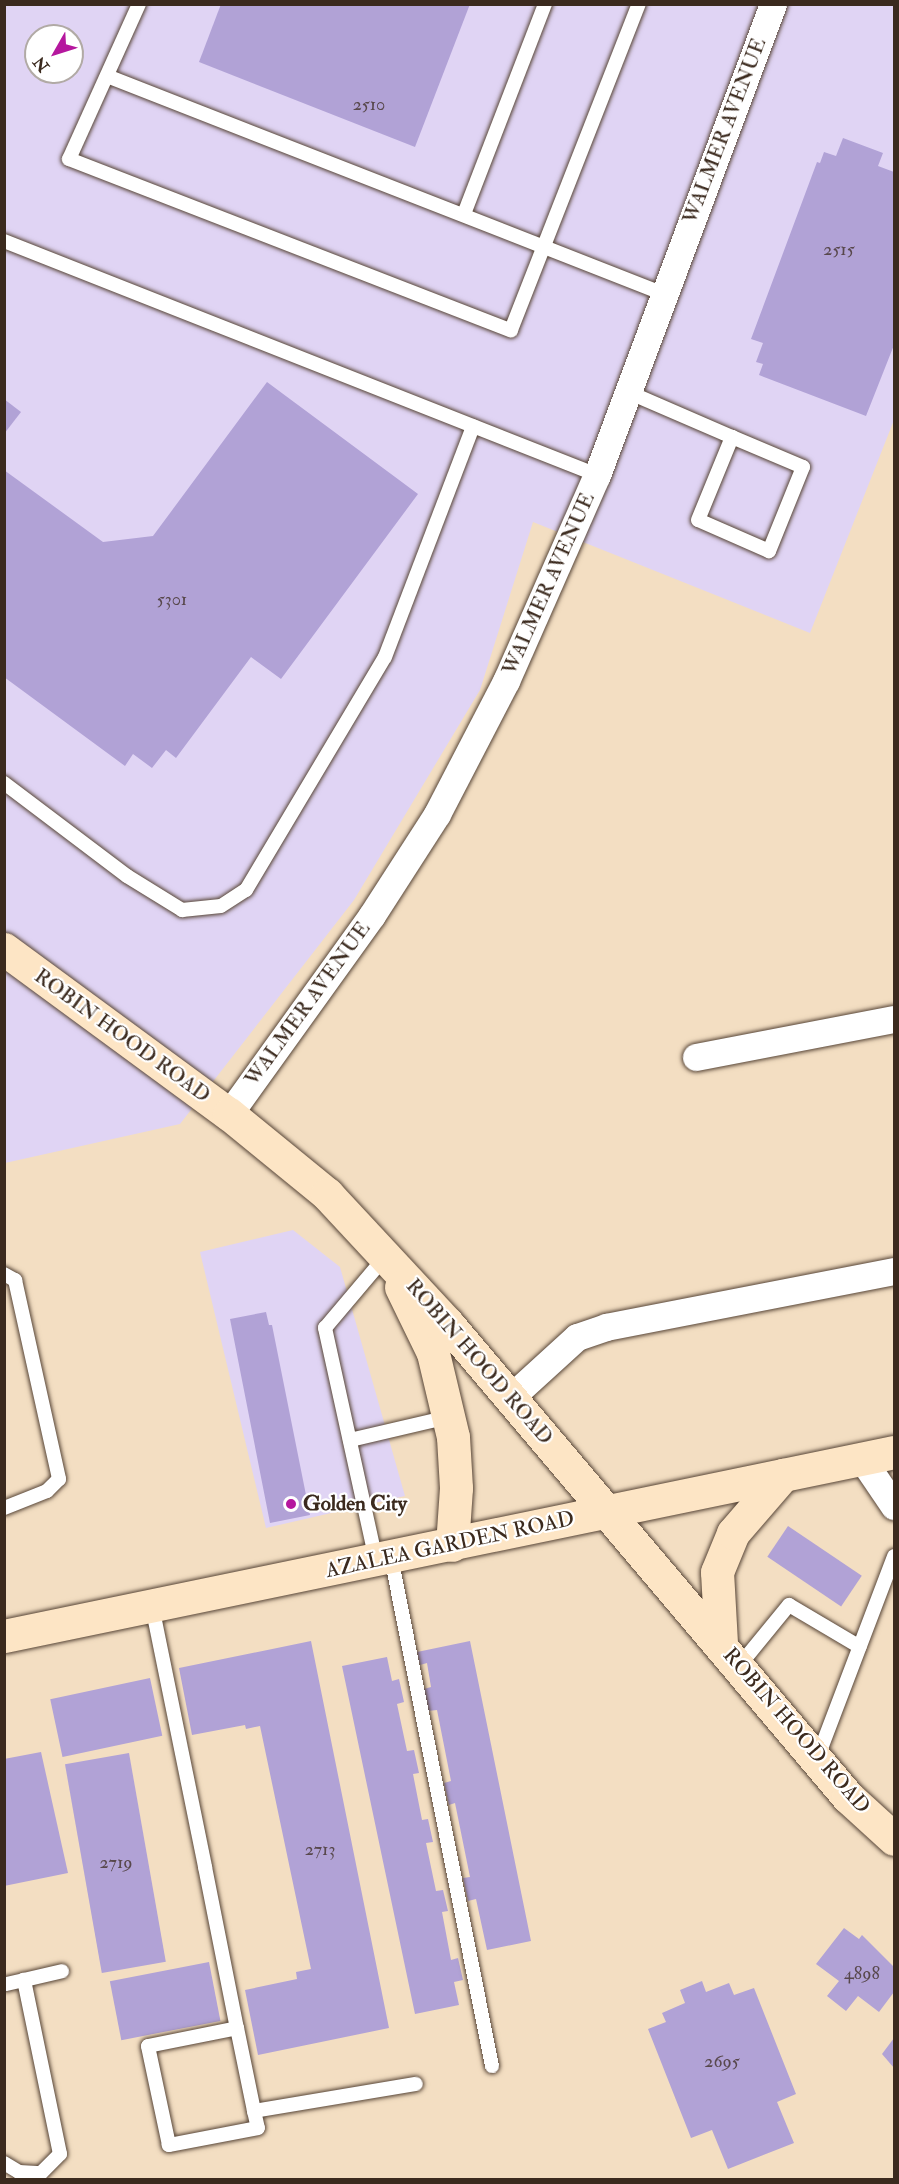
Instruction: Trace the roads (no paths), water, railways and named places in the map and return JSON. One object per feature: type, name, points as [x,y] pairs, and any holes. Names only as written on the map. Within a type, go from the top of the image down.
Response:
[{"type":"main road","name":"ROBIN HOOD ROAD","points":[[4,949],[229,1114],[327,1194],[386,1256],[511,1397],[848,1797],[894,1839]]},
{"type":"main road","points":[[386,1256],[432,1353],[449,1417],[456,1488],[452,1545]]},
{"type":"main road","name":"AZALEA GARDEN ROAD","points":[[4,1636],[894,1452]]},
{"type":"main road","points":[[730,1655],[717,1572],[732,1533],[783,1475]]},
{"type":"street","name":"WALMER AVENUE","points":[[229,1114],[372,915],[436,814],[506,681],[597,475],[773,4]]},
{"type":"street","points":[[696,1057],[894,1021]]},
{"type":"street","points":[[511,1397],[577,1337],[606,1327],[894,1271]]},
{"type":"street","points":[[862,1459],[894,1506]]},
{"type":"lane","points":[[139,4],[69,159],[511,330],[639,4]]},
{"type":"lane","points":[[464,214],[545,4]]},
{"type":"lane","points":[[106,76],[544,244],[664,294]]},
{"type":"lane","points":[[4,241],[597,475]]},
{"type":"lane","points":[[628,392],[803,467],[769,550],[698,520],[732,437]]},
{"type":"lane","points":[[4,783],[127,876],[182,910],[221,906],[246,890],[385,657],[473,426]]},
{"type":"lane","points":[[386,1256],[325,1328],[350,1440],[383,1558],[492,2066]]},
{"type":"lane","points":[[4,1274],[15,1280],[58,1479],[47,1491],[4,1508]]},
{"type":"lane","points":[[350,1440],[449,1417]]},
{"type":"lane","points":[[817,1759],[894,1556]]},
{"type":"lane","points":[[730,1655],[789,1605],[860,1647]]},
{"type":"lane","points":[[152,1606],[258,2128],[169,2145],[148,2046],[237,2028]]},
{"type":"lane","points":[[5,1981],[24,1980],[62,1971]]},
{"type":"lane","points":[[4,2163],[19,2172],[41,2174],[60,2154],[24,1980]]},
{"type":"lane","points":[[254,2111],[416,2084]]},
{"type":"place","name":"Golden City","points":[[291,1504]]}]
